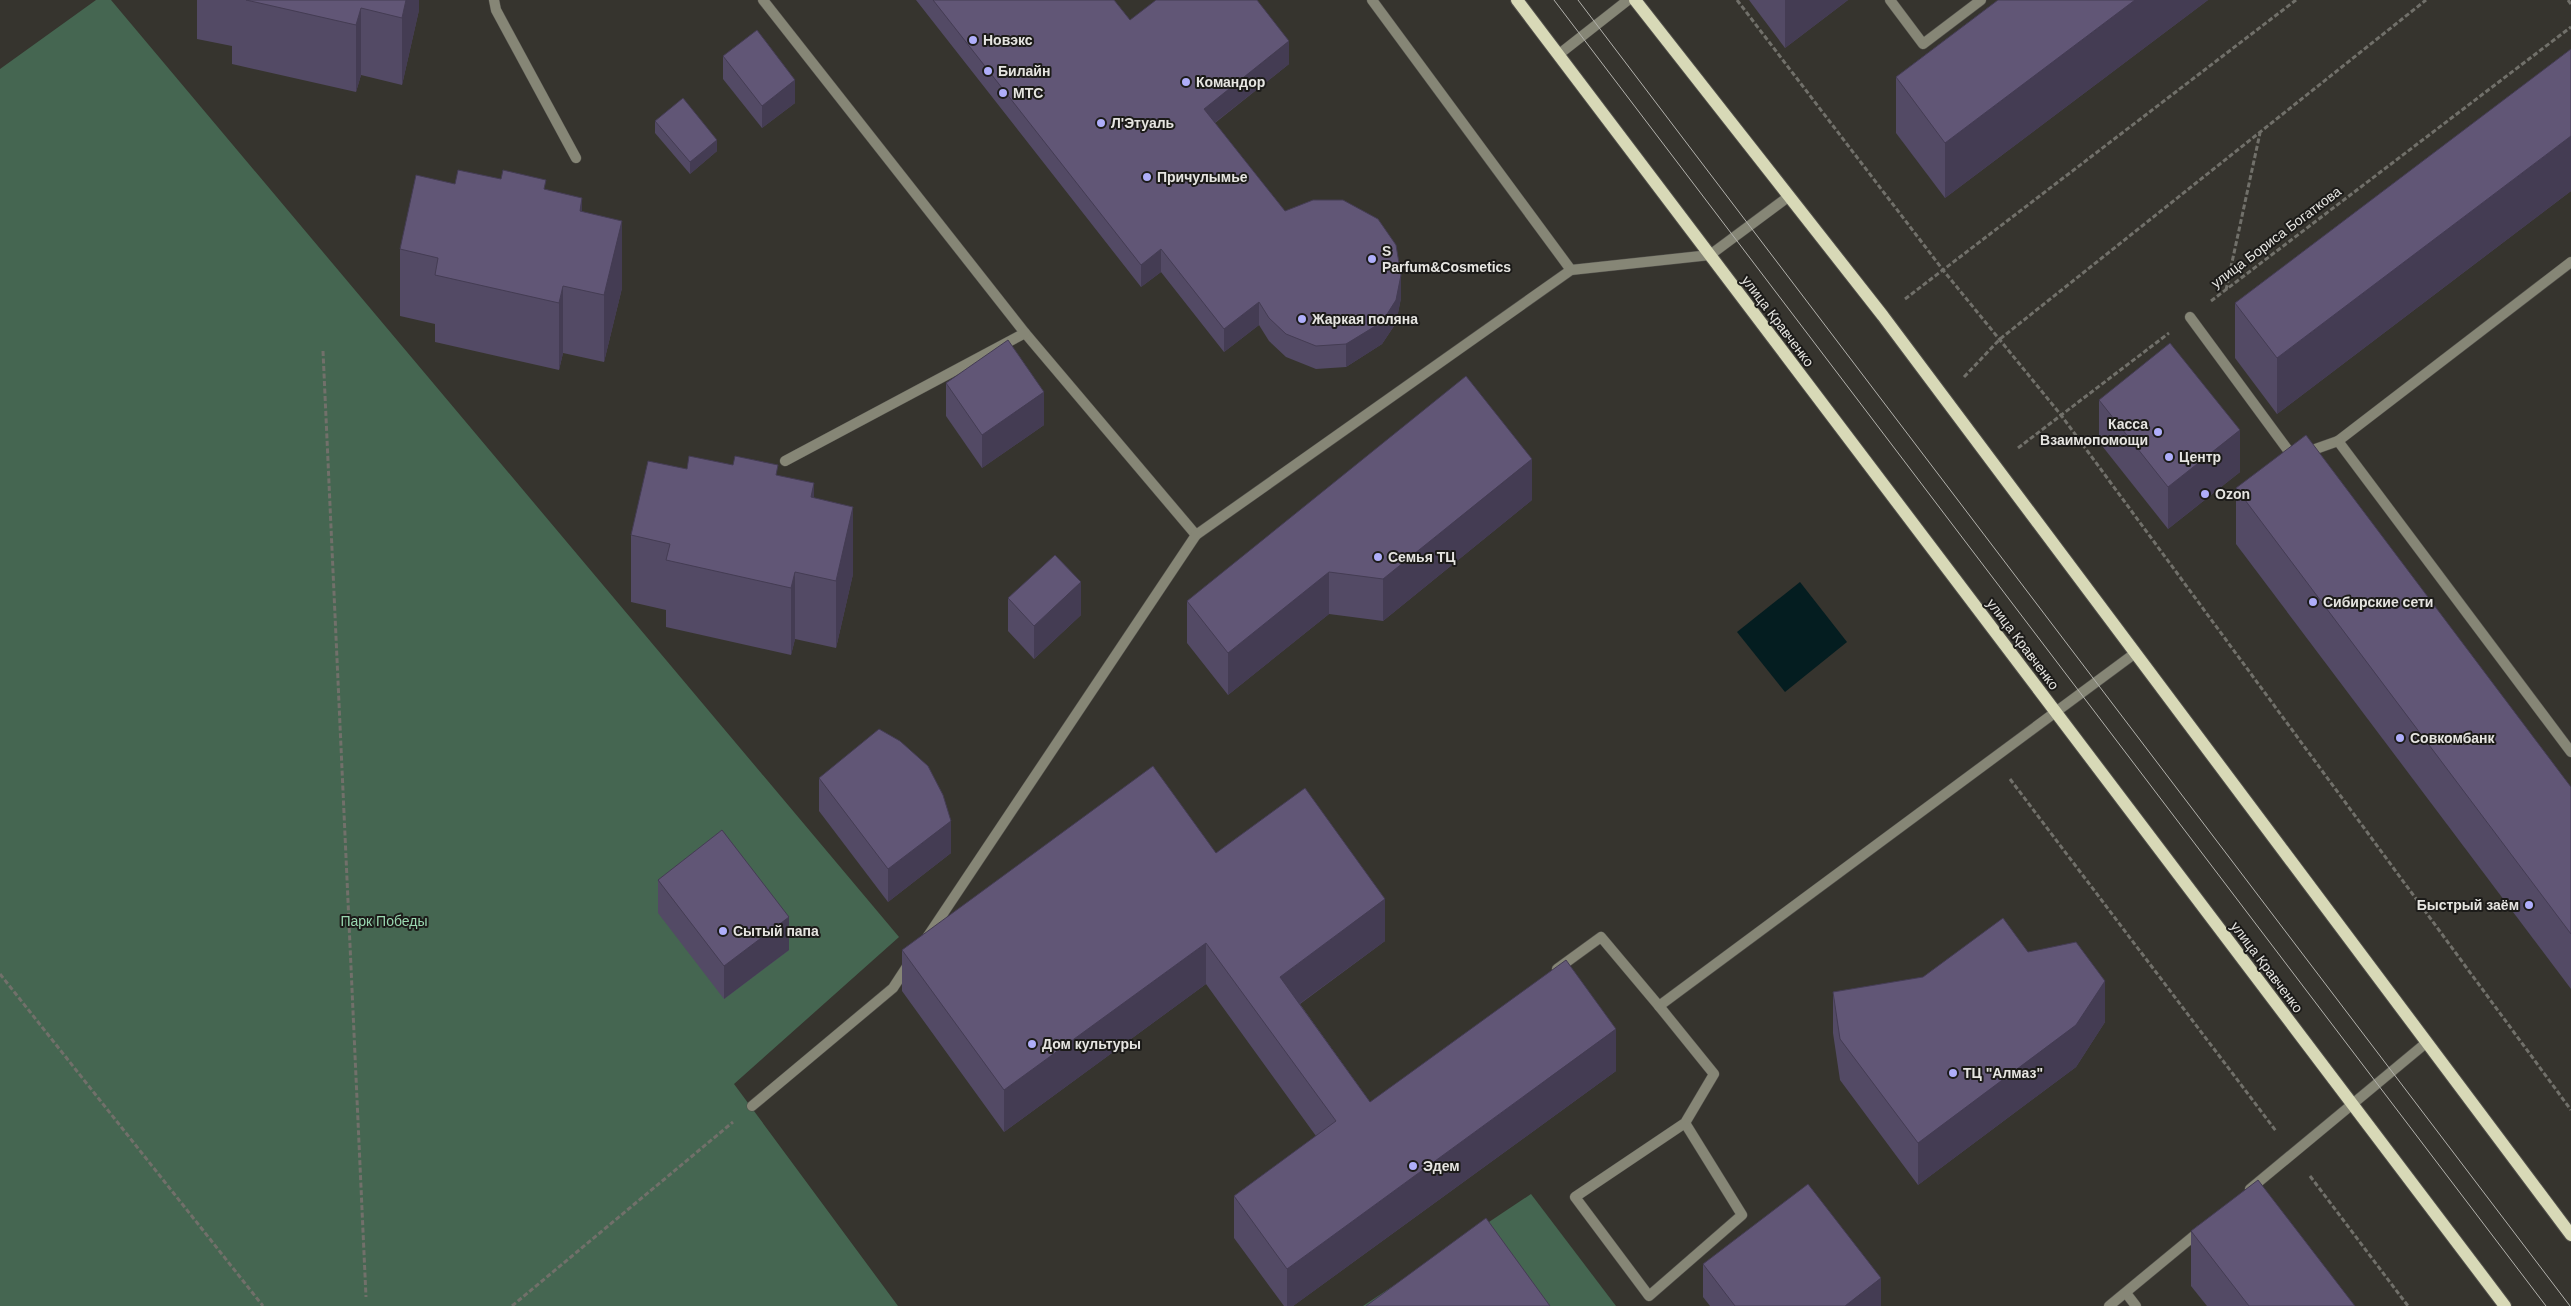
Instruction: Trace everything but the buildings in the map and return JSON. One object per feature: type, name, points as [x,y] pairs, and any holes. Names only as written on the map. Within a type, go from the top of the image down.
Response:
[{"type":"main road","name":"улица Кравченко","points":[[1516,0],[2505,1306]]},
{"type":"main road","points":[[1635,0],[1883,316],[1996,465],[2134,654],[2571,1235]]},
{"type":"street","points":[[494,0],[496,10],[576,158]]},
{"type":"street","points":[[763,0],[1025,333],[1196,535]]},
{"type":"street","points":[[1372,0],[1571,270]]},
{"type":"street","points":[[1558,55],[1628,0]]},
{"type":"street","points":[[1890,0],[1923,44],[1981,0]]},
{"type":"street","points":[[752,1106],[893,988],[1196,535],[1571,270],[1710,255],[1788,197]]},
{"type":"street","points":[[2190,317],[2293,457],[2338,441],[2571,262]]},
{"type":"street","points":[[785,461],[1025,333]]},
{"type":"street","points":[[2338,441],[2571,752]]},
{"type":"street","points":[[1659,1006],[2134,654]]},
{"type":"street","points":[[1545,977],[1601,937],[1714,1074],[1685,1123],[1575,1197],[1648,1296],[1742,1215],[1685,1123]]},
{"type":"street","points":[[2240,1198],[2426,1043]]},
{"type":"street","points":[[2109,1306],[2209,1223]]},
{"type":"street","points":[[2126,1292],[2136,1306]]},
{"type":"path","points":[[1737,0],[1943,270],[2061,415],[2571,1110]]},
{"type":"path","points":[[1883,316],[2296,0]]},
{"type":"path","points":[[1945,398],[2000,340],[2426,0]]},
{"type":"path","points":[[2568,0],[2571,4]]},
{"type":"path","name":"улица Бориса Богаткова","points":[[1996,465],[2571,27]]},
{"type":"path","points":[[2226,290],[2260,133]]},
{"type":"path","points":[[323,351],[366,1297]]},
{"type":"path","points":[[1993,757],[2408,1306]]},
{"type":"path","points":[[0,974],[263,1306]]},
{"type":"path","points":[[512,1306],[752,1106]]},
{"type":"green space","name":"Парк Победы","points":[[96,0],[111,0],[899,937],[734,1084],[898,1306],[0,1306],[0,69]]},
{"type":"green space","points":[[1531,1194],[1616,1306],[1363,1306]]},
{"type":"water","points":[[1800,582],[1847,642],[1785,692],[1737,632]]},
{"type":"tram line","points":[[1554,0],[2546,1306]]},
{"type":"tram line","points":[[1578,0],[2570,1306]]},
{"type":"place","name":"Новэкс","points":[[973,40]]},
{"type":"place","name":"Билайн","points":[[988,71]]},
{"type":"place","name":"Командор","points":[[1186,82]]},
{"type":"place","name":"МТС","points":[[1003,93]]},
{"type":"place","name":"Л'Этуаль","points":[[1101,123]]},
{"type":"place","name":"Причулымье","points":[[1147,177]]},
{"type":"place","name":"S Parfum&Cosmetics","points":[[1372,259]]},
{"type":"place","name":"Жаркая поляна","points":[[1302,319]]},
{"type":"place","name":"Касса Взаимопомощи","points":[[2158,432]]},
{"type":"place","name":"Центр","points":[[2169,457]]},
{"type":"place","name":"Ozon","points":[[2205,494]]},
{"type":"place","name":"Семья ТЦ","points":[[1378,557]]},
{"type":"place","name":"Сибирские сети","points":[[2313,602]]},
{"type":"place","name":"Совкомбанк","points":[[2400,738]]},
{"type":"place","name":"Быстрый заём","points":[[2529,905]]},
{"type":"place","name":"Сытый папа","points":[[723,931]]},
{"type":"place","name":"Дом культуры","points":[[1032,1044]]},
{"type":"place","name":"ТЦ \"Алмаз\"","points":[[1953,1073]]},
{"type":"place","name":"Эдем","points":[[1413,1166]]}]
